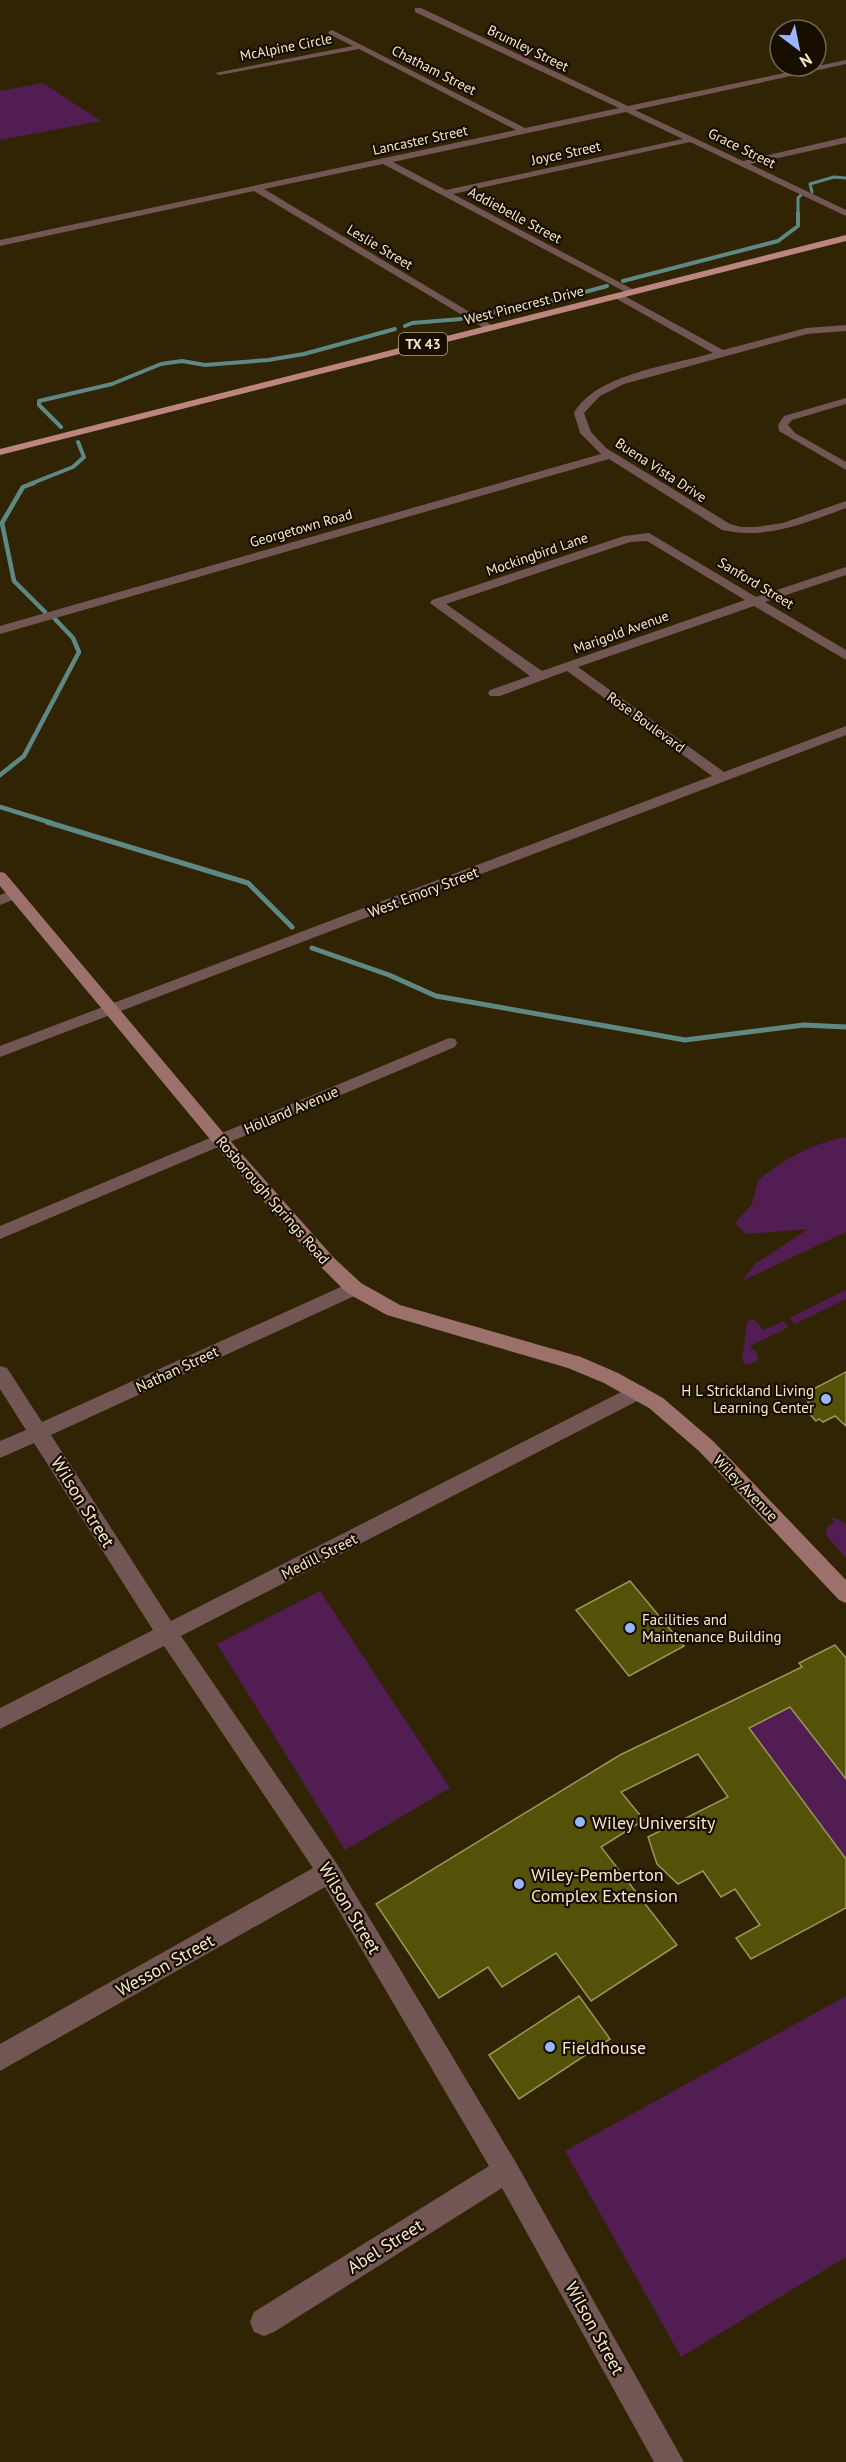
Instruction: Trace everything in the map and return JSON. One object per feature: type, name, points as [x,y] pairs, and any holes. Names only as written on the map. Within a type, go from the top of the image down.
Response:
[{"type":"main road","name":"West Pinecrest Drive","points":[[0,452],[846,238]]},
{"type":"street","name":"Brumley Street","points":[[418,10],[625,110]]},
{"type":"street","name":"Chatham Street","points":[[332,32],[524,131]]},
{"type":"street","name":"McAlpine Circle","points":[[219,73],[359,46]]},
{"type":"street","name":"Lancaster Street","points":[[0,243],[846,62]]},
{"type":"street","name":"Grace Street","points":[[625,110],[745,163],[846,213]]},
{"type":"street","name":"Joyce Street","points":[[445,193],[693,139]]},
{"type":"street","points":[[745,163],[846,140]]},
{"type":"street","name":"Addiebelle Street","points":[[385,161],[632,292]]},
{"type":"street","name":"Leslie Street","points":[[257,189],[489,328]]},
{"type":"street","points":[[618,296],[722,354]]},
{"type":"street","name":"Buena Vista Drive","points":[[846,328],[812,330],[620,382],[589,400],[579,413],[583,427],[591,439],[610,455],[720,525],[732,530],[761,531],[846,504]]},
{"type":"street","points":[[846,401],[788,418],[783,425],[791,435],[846,467]]},
{"type":"street","name":"Georgetown Road","points":[[0,630],[610,455]]},
{"type":"street","name":"Sanford Street","points":[[649,537],[846,656]]},
{"type":"street","name":"Mockingbird Lane","points":[[541,677],[436,603],[628,539],[649,537]]},
{"type":"street","name":"Marigold Avenue","points":[[495,693],[662,633],[846,571]]},
{"type":"street","name":"Rose Boulevard","points":[[570,666],[722,777]]},
{"type":"street","name":"West Emory Street","points":[[0,1052],[846,729]]},
{"type":"street","name":"Rosborough Springs Road","points":[[0,876],[8,897],[111,1010],[220,1140],[328,1263],[354,1288],[394,1310],[566,1359],[638,1392]]},
{"type":"street","name":"Holland Avenue","points":[[0,1233],[449,1043]]},
{"type":"street","name":"Nathan Street","points":[[0,1450],[354,1288]]},
{"type":"street","name":"Wilson Street","points":[[0,1373],[167,1634],[329,1872],[506,2170],[670,2462]]},
{"type":"street","name":"Wiley Avenue","points":[[638,1392],[656,1402],[686,1427],[846,1594]]},
{"type":"street","name":"Medill Street","points":[[0,1719],[638,1392]]},
{"type":"street","name":"Wesson Street","points":[[0,2058],[329,1872]]},
{"type":"street","name":"Abel Street","points":[[264,2322],[506,2170]]},
{"type":"shaded area","points":[[43,83],[101,121],[0,140],[0,91]]},
{"type":"shaded area","points":[[846,1137],[846,1232],[742,1281],[755,1264],[808,1229],[746,1234],[735,1223],[752,1204],[758,1180],[799,1153]]},
{"type":"shaded area","points":[[846,1290],[846,1299],[795,1324],[789,1318]]},
{"type":"shaded area","points":[[753,1319],[764,1330],[783,1321],[789,1327],[750,1346],[758,1355],[758,1360],[745,1364],[742,1360],[747,1322]]},
{"type":"shaded area","points":[[831,1518],[836,1518],[846,1524],[846,1558],[825,1534],[827,1527],[835,1522]]},
{"type":"shaded area","points":[[320,1591],[450,1788],[345,1850],[217,1644]]},
{"type":"shaded area","points":[[790,1707],[846,1779],[846,1859],[749,1728]]},
{"type":"shaded area","points":[[846,1996],[846,2257],[681,2357],[565,2151]]},
{"type":"building","name":"H L Strickland Living Learning Center","points":[[846,1372],[846,1426],[835,1416],[823,1422],[819,1419],[816,1421],[805,1409],[807,1407],[805,1405],[809,1402],[802,1395]]},
{"type":"building","name":"Facilities and Maintenance Building","points":[[630,1581],[684,1646],[629,1676],[576,1610]]},
{"type":"building","points":[[835,1645],[846,1658],[846,1779],[790,1707],[749,1728],[846,1859],[846,1908],[751,1959],[736,1938],[760,1925],[735,1889],[721,1897],[703,1871],[678,1884],[657,1864],[648,1837],[728,1797],[698,1754],[621,1792],[644,1820],[601,1847],[677,1945],[591,2001],[556,1953],[502,1987],[488,1967],[439,1998],[376,1904],[620,1755],[802,1667],[799,1663]]},
{"type":"building","name":"Fieldhouse","points":[[579,1996],[610,2039],[519,2099],[489,2055]]},
{"type":"waterway","points":[[812,192],[810,184],[834,177],[846,178]]},
{"type":"waterway","points":[[623,281],[778,241],[798,226],[798,198],[801,195]]},
{"type":"waterway","points":[[478,315],[548,302],[607,286]]},
{"type":"waterway","points":[[405,326],[412,323],[461,319]]},
{"type":"waterway","points":[[61,427],[39,405],[39,401],[112,384],[161,364],[182,361],[205,365],[268,360],[304,354],[395,329]]},
{"type":"waterway","points":[[30,484],[73,467],[84,457],[78,442]]},
{"type":"waterway","points":[[34,483],[23,487],[2,523],[14,581],[45,612]]},
{"type":"waterway","points":[[0,775],[24,756],[79,652],[73,638],[55,619]]},
{"type":"waterway","points":[[0,807],[52,823]]},
{"type":"waterway","points":[[47,822],[248,883],[292,927]]},
{"type":"waterway","points":[[312,948],[389,975],[436,996],[685,1040],[804,1025],[846,1027]]},
{"type":"place","name":"H L Strickland Living Learning Center","points":[[826,1399]]},
{"type":"place","name":"Facilities and Maintenance Building","points":[[630,1628]]},
{"type":"place","name":"Wiley University","points":[[580,1822]]},
{"type":"place","name":"Wiley-Pemberton Complex Extension","points":[[519,1884]]},
{"type":"place","name":"Fieldhouse","points":[[550,2047]]}]
